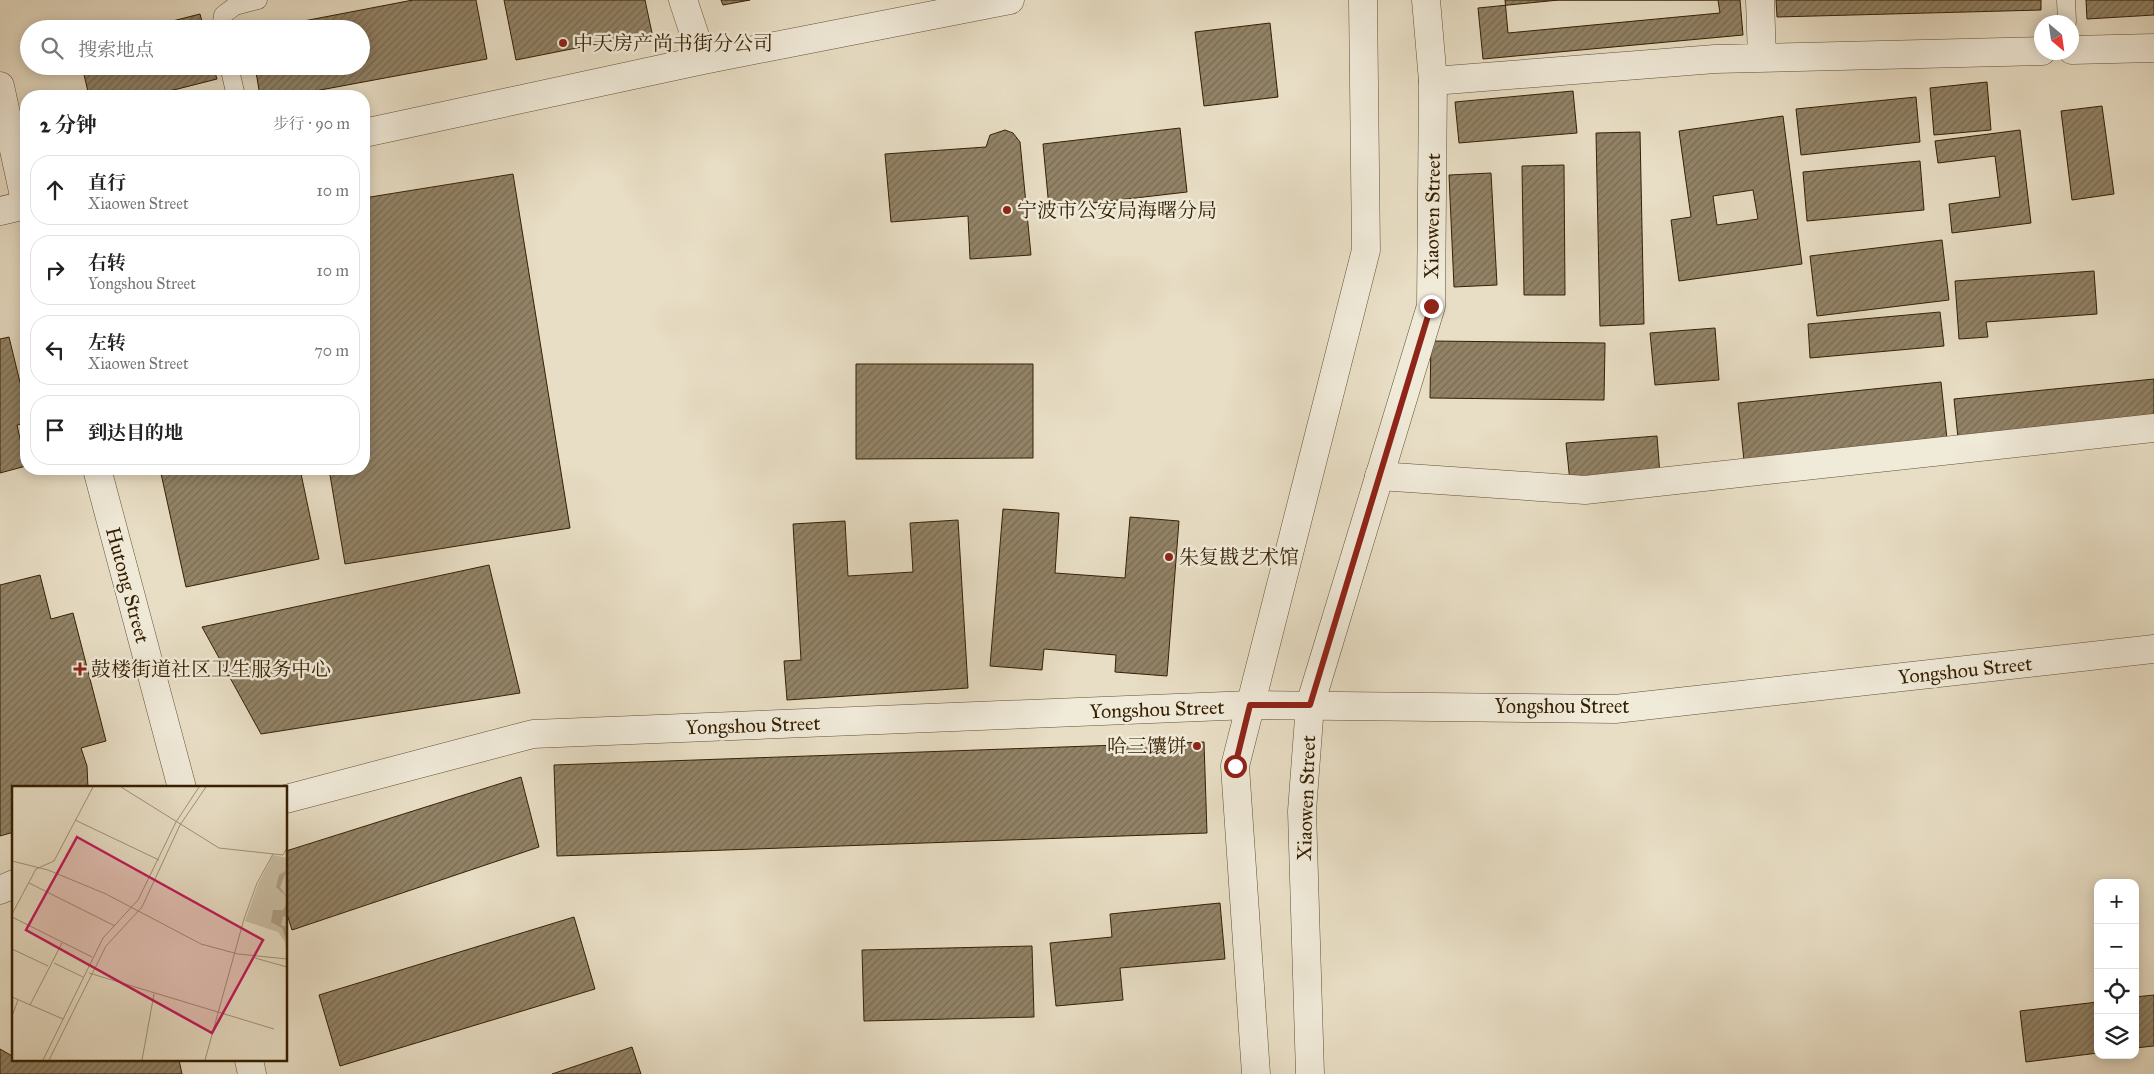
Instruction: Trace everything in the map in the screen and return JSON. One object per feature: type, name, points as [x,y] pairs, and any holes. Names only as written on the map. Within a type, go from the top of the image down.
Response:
[{"type":"street","points":[[683,0],[703,60]]},
{"type":"street","points":[[370,132],[703,60],[1010,0]]},
{"type":"street","points":[[1256,1074],[1235,766],[1366,250],[1363,0]]},
{"type":"street","name":"Xiaowen Street","points":[[1310,1074],[1302,811],[1310,705],[1431,306],[1433,81],[1426,0]]},
{"type":"street","points":[[1760,0],[1762,58]]},
{"type":"street","points":[[2079,50],[2154,48]]},
{"type":"street","points":[[1433,81],[1715,59],[2034,51]]},
{"type":"street","points":[[0,86],[20,178]]},
{"type":"street","points":[[0,211],[20,206]]},
{"type":"street","points":[[1379,476],[1585,490],[2154,428]]},
{"type":"street","name":"Hutong Street","points":[[99,475],[181,786]]},
{"type":"street","name":"Yongshou Street","points":[[288,798],[533,734],[1250,705],[1616,708],[2154,649]]},
{"type":"street","points":[[0,890],[12,885]]},
{"type":"lane","points":[[222,20],[223,15],[235,6],[258,0]]},
{"type":"lane","points":[[2066,0],[2067,15]]},
{"type":"lane","points":[[231,75],[235,90]]},
{"type":"building","points":[[413,0],[476,0],[487,59],[320,90],[259,90],[256,75],[370,75],[370,20],[309,20]]},
{"type":"building","points":[[504,0],[645,0],[652,33],[516,60]]},
{"type":"building","points":[[721,0],[750,0],[723,5]]},
{"type":"building","points":[[1505,0],[1718,0],[1720,13],[1508,33]]},
{"type":"building","points":[[1559,0],[1740,0],[1743,35],[1483,59],[1478,8]]},
{"type":"building","points":[[1776,0],[2041,0],[2041,10],[1777,17]]},
{"type":"building","points":[[2086,0],[2154,0],[2154,15],[2087,19]]},
{"type":"building","points":[[200,14],[202,20],[176,20]]},
{"type":"building","points":[[1270,23],[1278,97],[1204,106],[1195,32]]},
{"type":"building","points":[[84,75],[216,75],[217,79],[174,90],[88,90]]},
{"type":"building","points":[[1987,82],[1991,130],[1934,135],[1930,88]]},
{"type":"building","points":[[1573,91],[1577,133],[1459,143],[1455,102]]},
{"type":"building","points":[[1916,97],[1920,142],[1801,155],[1796,109]]},
{"type":"building","points":[[2102,106],[2114,194],[2072,200],[2061,111]]},
{"type":"building","points":[[1783,116],[1802,264],[1679,281],[1671,220],[1691,217],[1679,131]],"holes":[[[1753,190],[1758,219],[1717,225],[1713,196]]]},
{"type":"building","points":[[1180,128],[1187,192],[1049,208],[1043,144]]},
{"type":"building","points":[[1005,130],[1013,133],[1020,142],[1031,255],[970,259],[968,216],[891,222],[885,154],[986,147],[990,135]]},
{"type":"building","points":[[2020,130],[2031,223],[1952,233],[1949,204],[2000,197],[1995,156],[1938,163],[1935,141]]},
{"type":"building","points":[[1640,132],[1644,324],[1600,326],[1596,133]]},
{"type":"building","points":[[1920,161],[1924,210],[1807,221],[1803,172]]},
{"type":"building","points":[[1564,165],[1565,295],[1524,295],[1522,166]]},
{"type":"building","points":[[1491,173],[1497,285],[1454,287],[1449,175]]},
{"type":"building","points":[[513,174],[570,528],[345,564],[330,475],[370,475],[370,197]]},
{"type":"building","points":[[1942,240],[1949,300],[1817,316],[1810,256]]},
{"type":"building","points":[[2094,271],[2097,314],[1986,322],[1988,337],[1959,339],[1955,281]]},
{"type":"building","points":[[1940,312],[1944,346],[1810,358],[1808,324]]},
{"type":"building","points":[[1715,328],[1719,380],[1655,385],[1650,333]]},
{"type":"building","points":[[9,337],[20,382],[20,424],[17,425],[20,439],[20,468],[0,473],[0,339]]},
{"type":"building","points":[[1431,341],[1605,343],[1604,400],[1430,398]]},
{"type":"building","points":[[856,364],[1033,364],[1033,458],[856,459]]},
{"type":"building","points":[[2154,379],[2154,419],[1958,438],[1954,399]]},
{"type":"building","points":[[1941,382],[1947,439],[1744,461],[1738,403]]},
{"type":"building","points":[[1657,436],[1660,475],[1570,482],[1566,443]]},
{"type":"building","points":[[161,475],[301,475],[319,559],[186,587]]},
{"type":"building","points":[[1003,509],[1059,513],[1055,573],[1125,578],[1130,517],[1179,521],[1167,676],[1115,672],[1116,655],[1044,649],[1042,670],[990,666]]},
{"type":"building","points":[[958,520],[968,688],[787,700],[784,661],[801,660],[793,524],[845,521],[848,576],[913,572],[910,523]]},
{"type":"building","points":[[489,565],[520,693],[261,734],[202,627]]},
{"type":"building","points":[[40,575],[51,619],[73,613],[106,741],[81,748],[87,766],[88,786],[12,786],[12,833],[0,836],[0,585]]},
{"type":"building","points":[[1204,742],[1207,833],[557,856],[554,765]]},
{"type":"building","points":[[521,777],[539,847],[292,930],[288,917],[288,850]]},
{"type":"building","points":[[1220,903],[1225,959],[1120,968],[1123,1000],[1056,1006],[1050,943],[1112,937],[1110,914]]},
{"type":"building","points":[[574,917],[595,989],[340,1066],[319,995]]},
{"type":"building","points":[[1032,946],[1034,1017],[864,1021],[862,950]]},
{"type":"building","points":[[2154,995],[2154,1046],[2139,1048],[2139,997]]},
{"type":"building","points":[[2094,1002],[2094,1054],[2026,1062],[2020,1011]]},
{"type":"building","points":[[632,1047],[641,1074],[552,1074]]},
{"type":"building","points":[[0,1049],[12,1056],[12,1062],[179,1062],[182,1074],[0,1074]]},
{"type":"place","name":"中天房产尚书街分公司","points":[[563,43]]},
{"type":"place","name":"宁波市公安局海曙分局","points":[[1007,210]]},
{"type":"place","name":"朱复戡艺术馆","points":[[1169,557]]},
{"type":"place","name":"鼓楼街道社区卫生服务中心","points":[[80,669]]},
{"type":"place","name":"哈三馕饼","points":[[1197,746]]},
{"type":"route","points":[[1235,766],[1250,705],[1310,705],[1431,306]]}]
